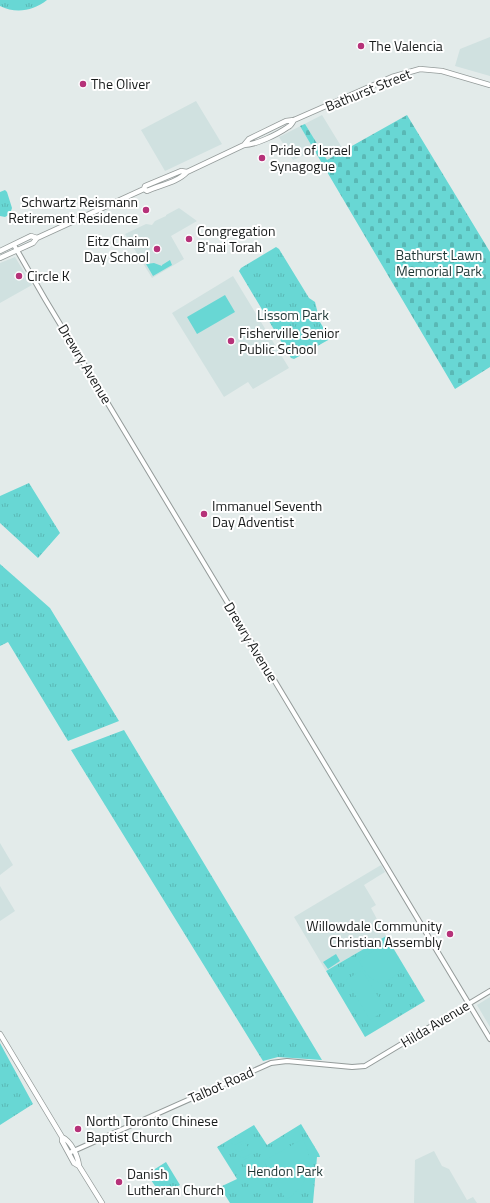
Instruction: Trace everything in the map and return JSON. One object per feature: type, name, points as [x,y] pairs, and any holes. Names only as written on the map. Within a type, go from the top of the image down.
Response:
[{"type":"main road","name":"Bathurst Street","points":[[0,258],[33,243],[37,238],[144,189],[145,186],[181,171],[187,172],[244,145],[251,145],[290,127],[294,120],[392,77],[420,69],[442,71],[490,85]]},
{"type":"main road","name":"Bathurst Street","points":[[0,251],[31,236],[37,238]]},
{"type":"main road","points":[[0,1034],[62,1137],[62,1141],[71,1151],[74,1163],[79,1166],[102,1203]]},
{"type":"street","name":"Drewry Avenue","points":[[14,245],[490,1039]]},
{"type":"street","name":"Hilda Avenue","points":[[380,1057],[490,991]]},
{"type":"street","name":"Talbot Road","points":[[71,1151],[271,1063],[287,1061],[352,1067],[365,1066],[380,1057]]},
{"type":"shaded area","points":[[490,37],[490,76],[455,66],[460,49]]},
{"type":"shaded area","points":[[196,101],[222,144],[165,171],[141,130]]},
{"type":"shaded area","points":[[322,115],[344,151],[322,163],[315,151],[293,160],[279,137]]},
{"type":"shaded area","name":"Eitz Chaim Day School","points":[[179,208],[197,221],[171,236],[184,259],[152,278],[125,234],[146,224],[152,225],[155,221]]},
{"type":"shaded area","points":[[15,257],[32,285],[0,303],[0,263]]},
{"type":"shaded area","name":"Fisherville Senior Public School","points":[[233,276],[289,368],[253,389],[248,382],[224,397],[172,313]]},
{"type":"shaded area","points":[[0,843],[13,865],[0,875]]},
{"type":"shaded area","points":[[381,865],[385,872],[364,885],[376,905],[371,908],[386,936],[326,971],[294,917]]},
{"type":"shaded area","points":[[0,886],[15,911],[0,921]]},
{"type":"shaded area","points":[[490,997],[490,1027],[477,1005]]},
{"type":"shaded area","points":[[434,1151],[442,1166],[449,1169],[467,1200],[473,1197],[477,1203],[414,1203],[415,1160]]},
{"type":"green space","points":[[0,0],[47,0],[36,7],[18,11],[0,6]]},
{"type":"green space","name":"Bathurst Lawn Memorial Park","points":[[407,115],[490,252],[490,367],[455,389],[300,126],[305,124],[327,160]]},
{"type":"green space","points":[[5,190],[12,208],[10,214],[5,217],[0,216],[0,192]]},
{"type":"green space","name":"Lissom Park","points":[[276,247],[279,249],[309,298],[315,302],[320,322],[330,339],[294,359],[291,358],[239,271],[241,268]]},
{"type":"green space","points":[[170,260],[172,265],[153,276],[146,264],[154,263],[162,266]]},
{"type":"green space","points":[[225,295],[235,312],[197,334],[187,317]]},
{"type":"green space","points":[[29,483],[60,533],[38,558],[0,523],[0,496]]},
{"type":"green space","points":[[0,564],[50,608],[119,721],[68,741],[8,642],[0,646]]},
{"type":"green space","points":[[124,730],[322,1060],[278,1057],[263,1061],[71,750]]},
{"type":"green space","points":[[386,936],[425,1001],[365,1037],[326,971]]},
{"type":"green space","points":[[386,943],[402,969],[389,980],[377,982],[370,977],[359,961]]},
{"type":"green space","points":[[336,954],[340,961],[328,969],[323,962]]},
{"type":"green space","points":[[362,970],[386,1010],[370,1020],[346,980]]},
{"type":"green space","points":[[0,1043],[33,1104],[0,1125]]},
{"type":"green space","name":"Hendon Park","points":[[301,1124],[320,1157],[317,1157],[313,1203],[230,1203],[220,1187],[237,1179],[217,1147],[254,1125],[267,1145]]},
{"type":"green space","points":[[241,1135],[244,1140],[233,1146],[231,1141]]},
{"type":"green space","points":[[303,1139],[309,1157],[309,1170],[304,1182],[296,1192],[286,1200],[264,1162],[265,1160]]},
{"type":"green space","points":[[245,1142],[248,1147],[237,1153],[235,1148]]},
{"type":"green space","points":[[249,1148],[252,1153],[241,1159],[239,1154]]},
{"type":"green space","points":[[253,1155],[256,1160],[245,1166],[242,1161]]},
{"type":"green space","points":[[166,1162],[180,1185],[161,1195],[147,1174]]},
{"type":"place","name":"The Valencia","points":[[361,46]]},
{"type":"place","name":"The Oliver","points":[[83,84]]},
{"type":"place","name":"Pride of Israel Synagogue","points":[[262,158]]},
{"type":"place","name":"Schwartz Reismann Retirement Residence","points":[[146,210]]},
{"type":"place","name":"Congregation B'nai Torah","points":[[189,239]]},
{"type":"place","name":"Eitz Chaim Day School","points":[[157,249]]},
{"type":"place","name":"Circle K","points":[[19,276]]},
{"type":"place","name":"Fisherville Senior Public School","points":[[231,341]]},
{"type":"place","name":"Immanuel Seventh Day Adventist","points":[[204,514]]},
{"type":"place","name":"Willowdale Community Christian Assembly","points":[[450,934]]},
{"type":"place","name":"North Toronto Chinese Baptist Church","points":[[78,1129]]},
{"type":"place","name":"Danish Lutheran Church","points":[[119,1182]]}]
